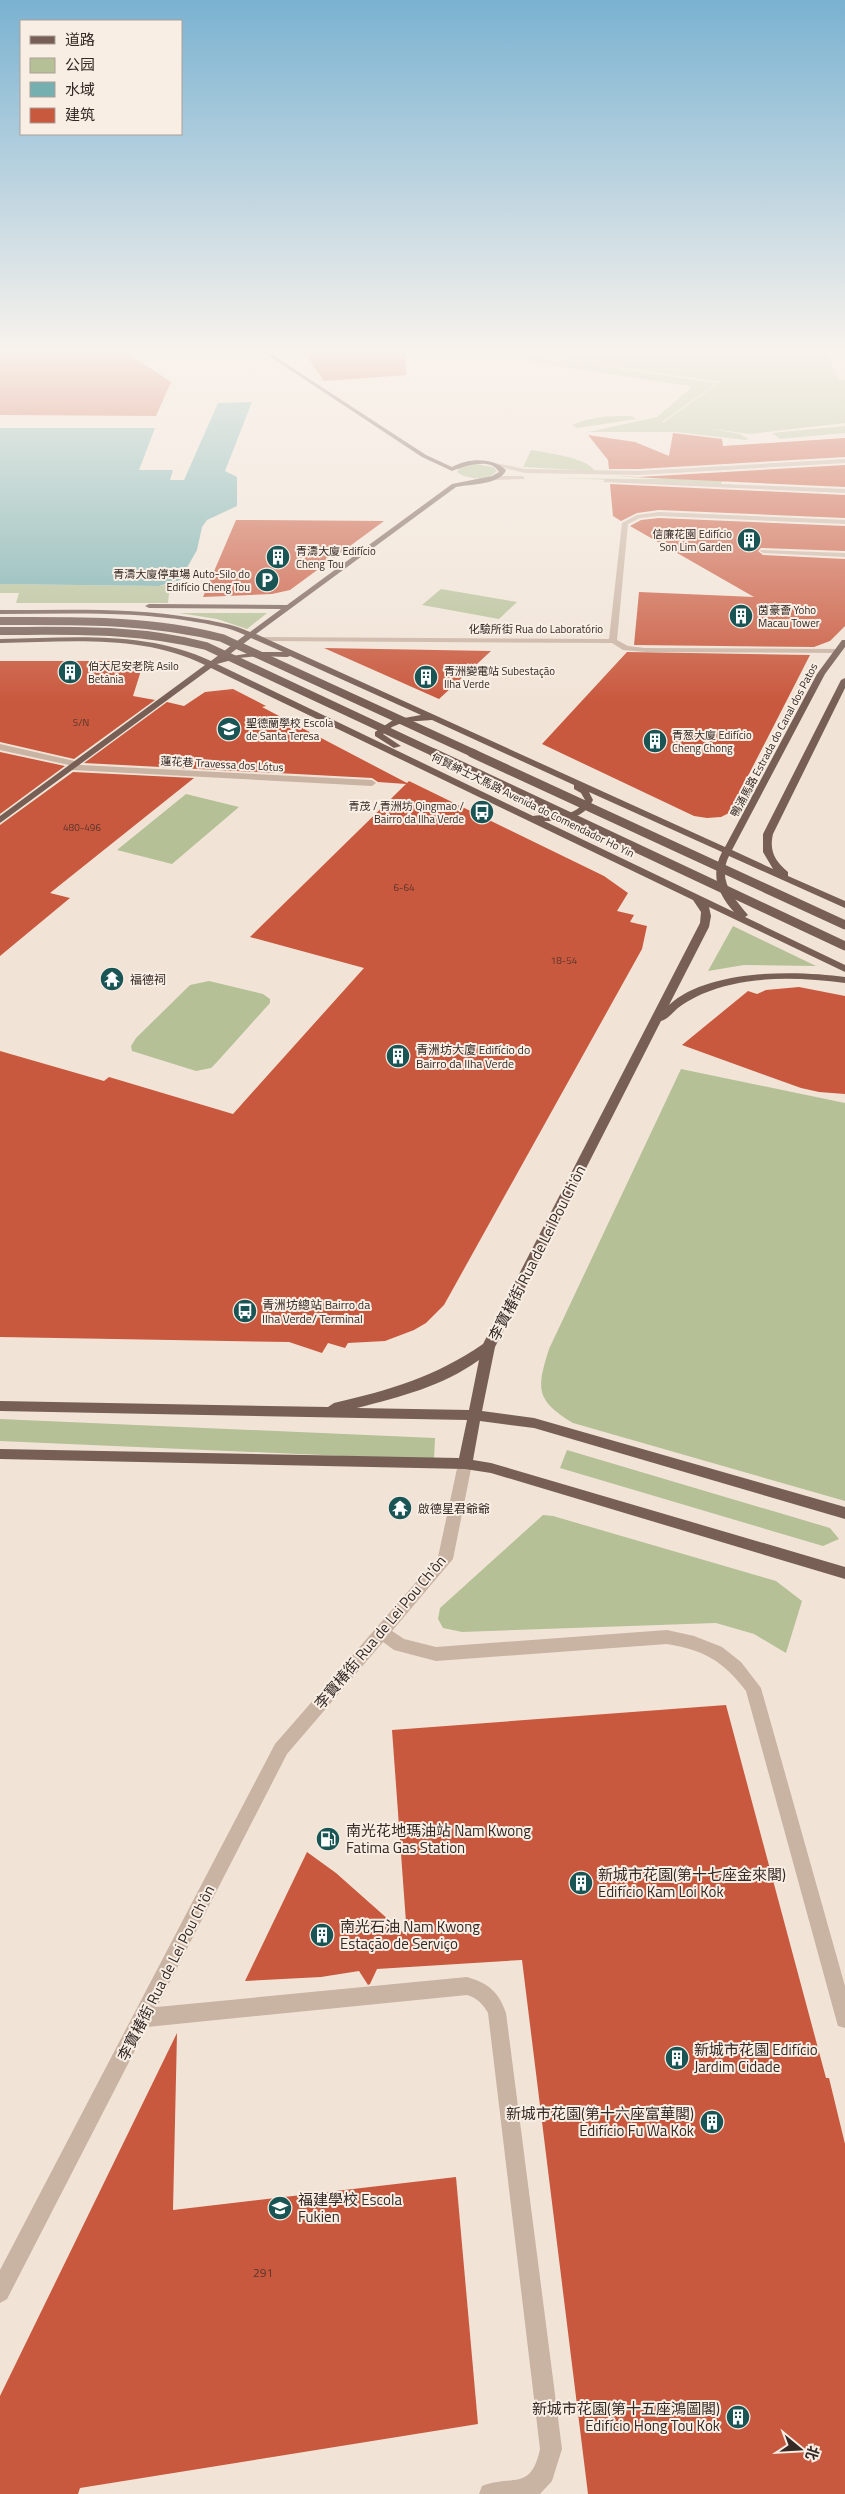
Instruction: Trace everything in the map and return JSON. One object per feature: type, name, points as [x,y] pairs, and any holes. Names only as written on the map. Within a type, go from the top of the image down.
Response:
[{"type":"main road","points":[[0,820],[456,482],[494,478],[500,476],[503,470],[500,468]]},
{"type":"main road","points":[[452,469],[453,474],[457,477],[479,480]]},
{"type":"main road","points":[[11,612],[91,606],[289,607]]},
{"type":"main road","points":[[0,612],[83,612],[179,617],[224,625],[251,634],[845,905]]},
{"type":"main road","points":[[0,641],[70,642],[91,639],[108,630],[110,625],[108,620],[102,615],[83,612]]},
{"type":"main road","points":[[0,621],[155,624],[184,628],[222,638],[845,925]]},
{"type":"main road","points":[[0,631],[134,632],[172,637],[206,646],[845,946]]},
{"type":"main road","name":"何賢紳士大馬路 Avenida do Comendador Ho Yin","points":[[70,642],[150,645],[180,651],[211,664],[845,968]]},
{"type":"main road","name":"鴨涌馬路 Estrada do Canal dos Patos","points":[[728,851],[821,674],[845,642]]},
{"type":"main road","points":[[211,664],[228,658],[255,653],[290,655],[307,660]]},
{"type":"main road","points":[[797,883],[780,870],[768,857],[765,844],[768,834],[845,680]]},
{"type":"main road","points":[[432,770],[378,734],[394,722],[436,718]]},
{"type":"main road","points":[[530,761],[584,791],[589,800],[587,807],[578,813],[555,818],[531,818]]},
{"type":"main road","points":[[728,851],[722,863],[720,885],[734,907],[755,925]]},
{"type":"main road","name":"李寶椿街 Rua de Lei Pou Ch'ôn","points":[[465,1464],[488,1348],[704,927],[708,916],[706,908],[692,895]]},
{"type":"main road","points":[[653,1028],[664,1014],[679,1002],[718,985],[782,975],[817,976],[845,980]]},
{"type":"main road","points":[[316,1412],[407,1391],[438,1380],[466,1365],[488,1348]]},
{"type":"main road","points":[[0,1406],[474,1415],[534,1423],[845,1513]]},
{"type":"main road","points":[[0,1454],[465,1464],[491,1468],[845,1573]]},
{"type":"street","points":[[511,468],[525,471],[618,473],[718,468]]},
{"type":"street","points":[[742,468],[740,469],[736,478],[764,488]]},
{"type":"street","points":[[494,478],[579,480]]},
{"type":"street","points":[[598,481],[845,491]]},
{"type":"street","points":[[613,641],[625,523],[634,517],[659,514],[845,522]]},
{"type":"street","points":[[763,551],[845,555]]},
{"type":"street","name":"化驗所街 Rua do Laboratório","points":[[262,639],[613,641],[626,648],[645,650],[838,651]]},
{"type":"street","name":"蓮花巷 Travessa dos Lótus","points":[[0,747],[74,766],[372,783]]},
{"type":"street","name":"李寶椿街 Rua de Lei Pou Ch'ôn","points":[[0,2292],[281,1749],[445,1559],[465,1464]]},
{"type":"street","points":[[382,1632],[400,1645],[436,1654],[667,1637],[693,1641],[718,1651],[739,1668],[753,1688],[845,2019]]},
{"type":"street","points":[[142,2018],[467,1986],[488,1995],[494,2003],[498,2013],[550,2449],[548,2464],[534,2486],[522,2492],[490,2494]]},
{"type":"green space","points":[[460,468],[494,468],[497,471],[483,478],[466,477],[457,472]]},
{"type":"green space","points":[[548,468],[592,468],[595,471]]},
{"type":"green space","points":[[724,477],[721,484],[558,478],[640,479]]},
{"type":"green space","points":[[0,584],[159,586],[170,584],[168,603],[16,603],[19,593],[0,593]]},
{"type":"green space","points":[[441,589],[517,602],[499,619],[422,605]]},
{"type":"green space","points":[[179,613],[267,613],[247,629],[217,619]]},
{"type":"green space","points":[[186,794],[239,807],[172,864],[117,850]]},
{"type":"green space","points":[[733,926],[816,966],[744,965],[708,971]]},
{"type":"green space","points":[[209,981],[263,994],[270,999],[270,1003],[211,1068],[196,1071],[132,1051],[131,1046],[136,1038],[190,985]]},
{"type":"green space","points":[[681,1069],[845,1103],[845,1501],[573,1423],[552,1408],[542,1393],[542,1375],[549,1349]]},
{"type":"green space","points":[[0,1419],[435,1438],[434,1460],[0,1441]]},
{"type":"green space","points":[[567,1450],[830,1528],[839,1539],[823,1546],[560,1468]]},
{"type":"green space","points":[[543,1515],[553,1516],[776,1581],[802,1601],[786,1653],[754,1634],[716,1623],[462,1632],[443,1628],[438,1619],[440,1608]]},
{"type":"water","points":[[0,468],[173,470],[170,480],[184,480],[189,468],[226,468],[225,471],[237,477],[237,506],[207,520],[202,527],[197,550],[180,580],[159,586],[0,584]]},
{"type":"building","points":[[609,468],[650,468],[639,469]]},
{"type":"building","points":[[787,468],[845,468],[845,487],[609,476],[639,477]]},
{"type":"building","points":[[610,484],[845,495],[845,518],[659,510],[637,513],[621,521],[613,516]]},
{"type":"building","points":[[659,518],[845,526],[845,551],[761,548],[758,551],[763,555],[845,559],[845,626],[830,641],[814,647],[634,645],[639,592],[754,597],[630,526],[641,520]]},
{"type":"building","name":"青濤大廈 Edifício Cheng Tou","points":[[236,520],[384,521],[290,590],[272,594],[203,597]]},
{"type":"building","name":"青洲變電站 Subestação Ilha Verde","points":[[324,648],[491,651],[439,699]]},
{"type":"building","name":"青葱大廈 Edifício Cheng Chong","points":[[627,652],[810,655],[729,813],[721,817],[707,818],[694,816],[542,744]]},
{"type":"building","points":[[0,661],[144,661],[133,696],[155,700],[74,759],[0,742]]},
{"type":"building","name":"青洲坊大廈 Edifício do Bairro da Ilha Verde","points":[[233,689],[266,706],[262,707],[407,783],[409,781],[604,876],[628,893],[617,911],[634,915],[630,922],[647,926],[642,949],[444,1305],[426,1323],[414,1330],[385,1341],[348,1343],[345,1348],[328,1343],[322,1353],[289,1342],[0,1337],[0,1051],[104,1081],[109,1077],[233,1114],[364,968],[250,937],[406,784],[378,782],[372,778],[84,763],[167,702],[184,706],[205,692]]},
{"type":"building","points":[[0,752],[65,766],[0,814]]},
{"type":"building","points":[[73,772],[194,778],[50,893],[70,898],[0,956],[0,825]]},
{"type":"building","points":[[799,987],[845,996],[845,1094],[819,1092],[801,1088],[682,1045],[748,991],[757,994],[766,990]]},
{"type":"building","name":"新城市花園 Edifício Jardim Cidade","points":[[726,1705],[826,2078],[829,2078],[845,2144],[845,2494],[588,2494],[522,1960],[377,1969],[368,1985],[359,1971],[321,1977],[245,1981],[307,1852],[336,1873],[407,1936],[392,1730]]},
{"type":"building","name":"福建學校 Escola Fukien","points":[[177,2033],[173,2210],[456,2177],[478,2424],[80,2488],[78,2494],[0,2494],[0,2396]]},
{"type":"place","name":"信廉花園 Edifício Son Lim Garden","points":[[749,540]]},
{"type":"place","name":"青濤大廈 Edifício Cheng Tou","points":[[278,557]]},
{"type":"place","name":"青濤大廈停車場 Auto-Silo do Edifício Cheng Tou","points":[[267,580]]},
{"type":"place","name":"茵豪薈 Yoho Macau Tower","points":[[741,616]]},
{"type":"place","name":"伯大尼安老院 Asilo Betânia","points":[[70,672]]},
{"type":"place","name":"青洲變電站 Subestação Ilha Verde","points":[[426,677]]},
{"type":"place","name":"聖德蘭學校 Escola de Santa Teresa","points":[[229,729]]},
{"type":"place","name":"青葱大廈 Edifício Cheng Chong","points":[[655,741]]},
{"type":"place","name":"青茂 / 青洲坊 Qingmao / Bairro da Ilha Verde","points":[[482,812]]},
{"type":"place","name":"福德祠","points":[[112,979]]},
{"type":"place","name":"青洲坊大廈 Edifício do Bairro da Ilha Verde","points":[[398,1056]]},
{"type":"place","name":"青洲坊總站 Bairro da Ilha Verde/ Terminal","points":[[245,1311]]},
{"type":"place","name":"啟德星君爺爺","points":[[400,1508]]},
{"type":"place","name":"南光花地瑪油站 Nam Kwong Fatima Gas Station","points":[[328,1839]]},
{"type":"place","name":"新城市花園(第十七座金來閣) Edifício Kam Loi Kok","points":[[581,1883]]},
{"type":"place","name":"南光石油 Nam Kwong Estação de Serviço","points":[[322,1935]]},
{"type":"place","name":"新城市花園 Edifício Jardim Cidade","points":[[677,2058]]},
{"type":"place","name":"新城市花園(第十六座富華閣) Edifício Fu Wa Kok","points":[[712,2122]]},
{"type":"place","name":"福建學校 Escola Fukien","points":[[280,2208]]},
{"type":"place","name":"新城市花園(第十五座鴻圖閣) Edifício Hong Tou Kok","points":[[738,2417]]}]
